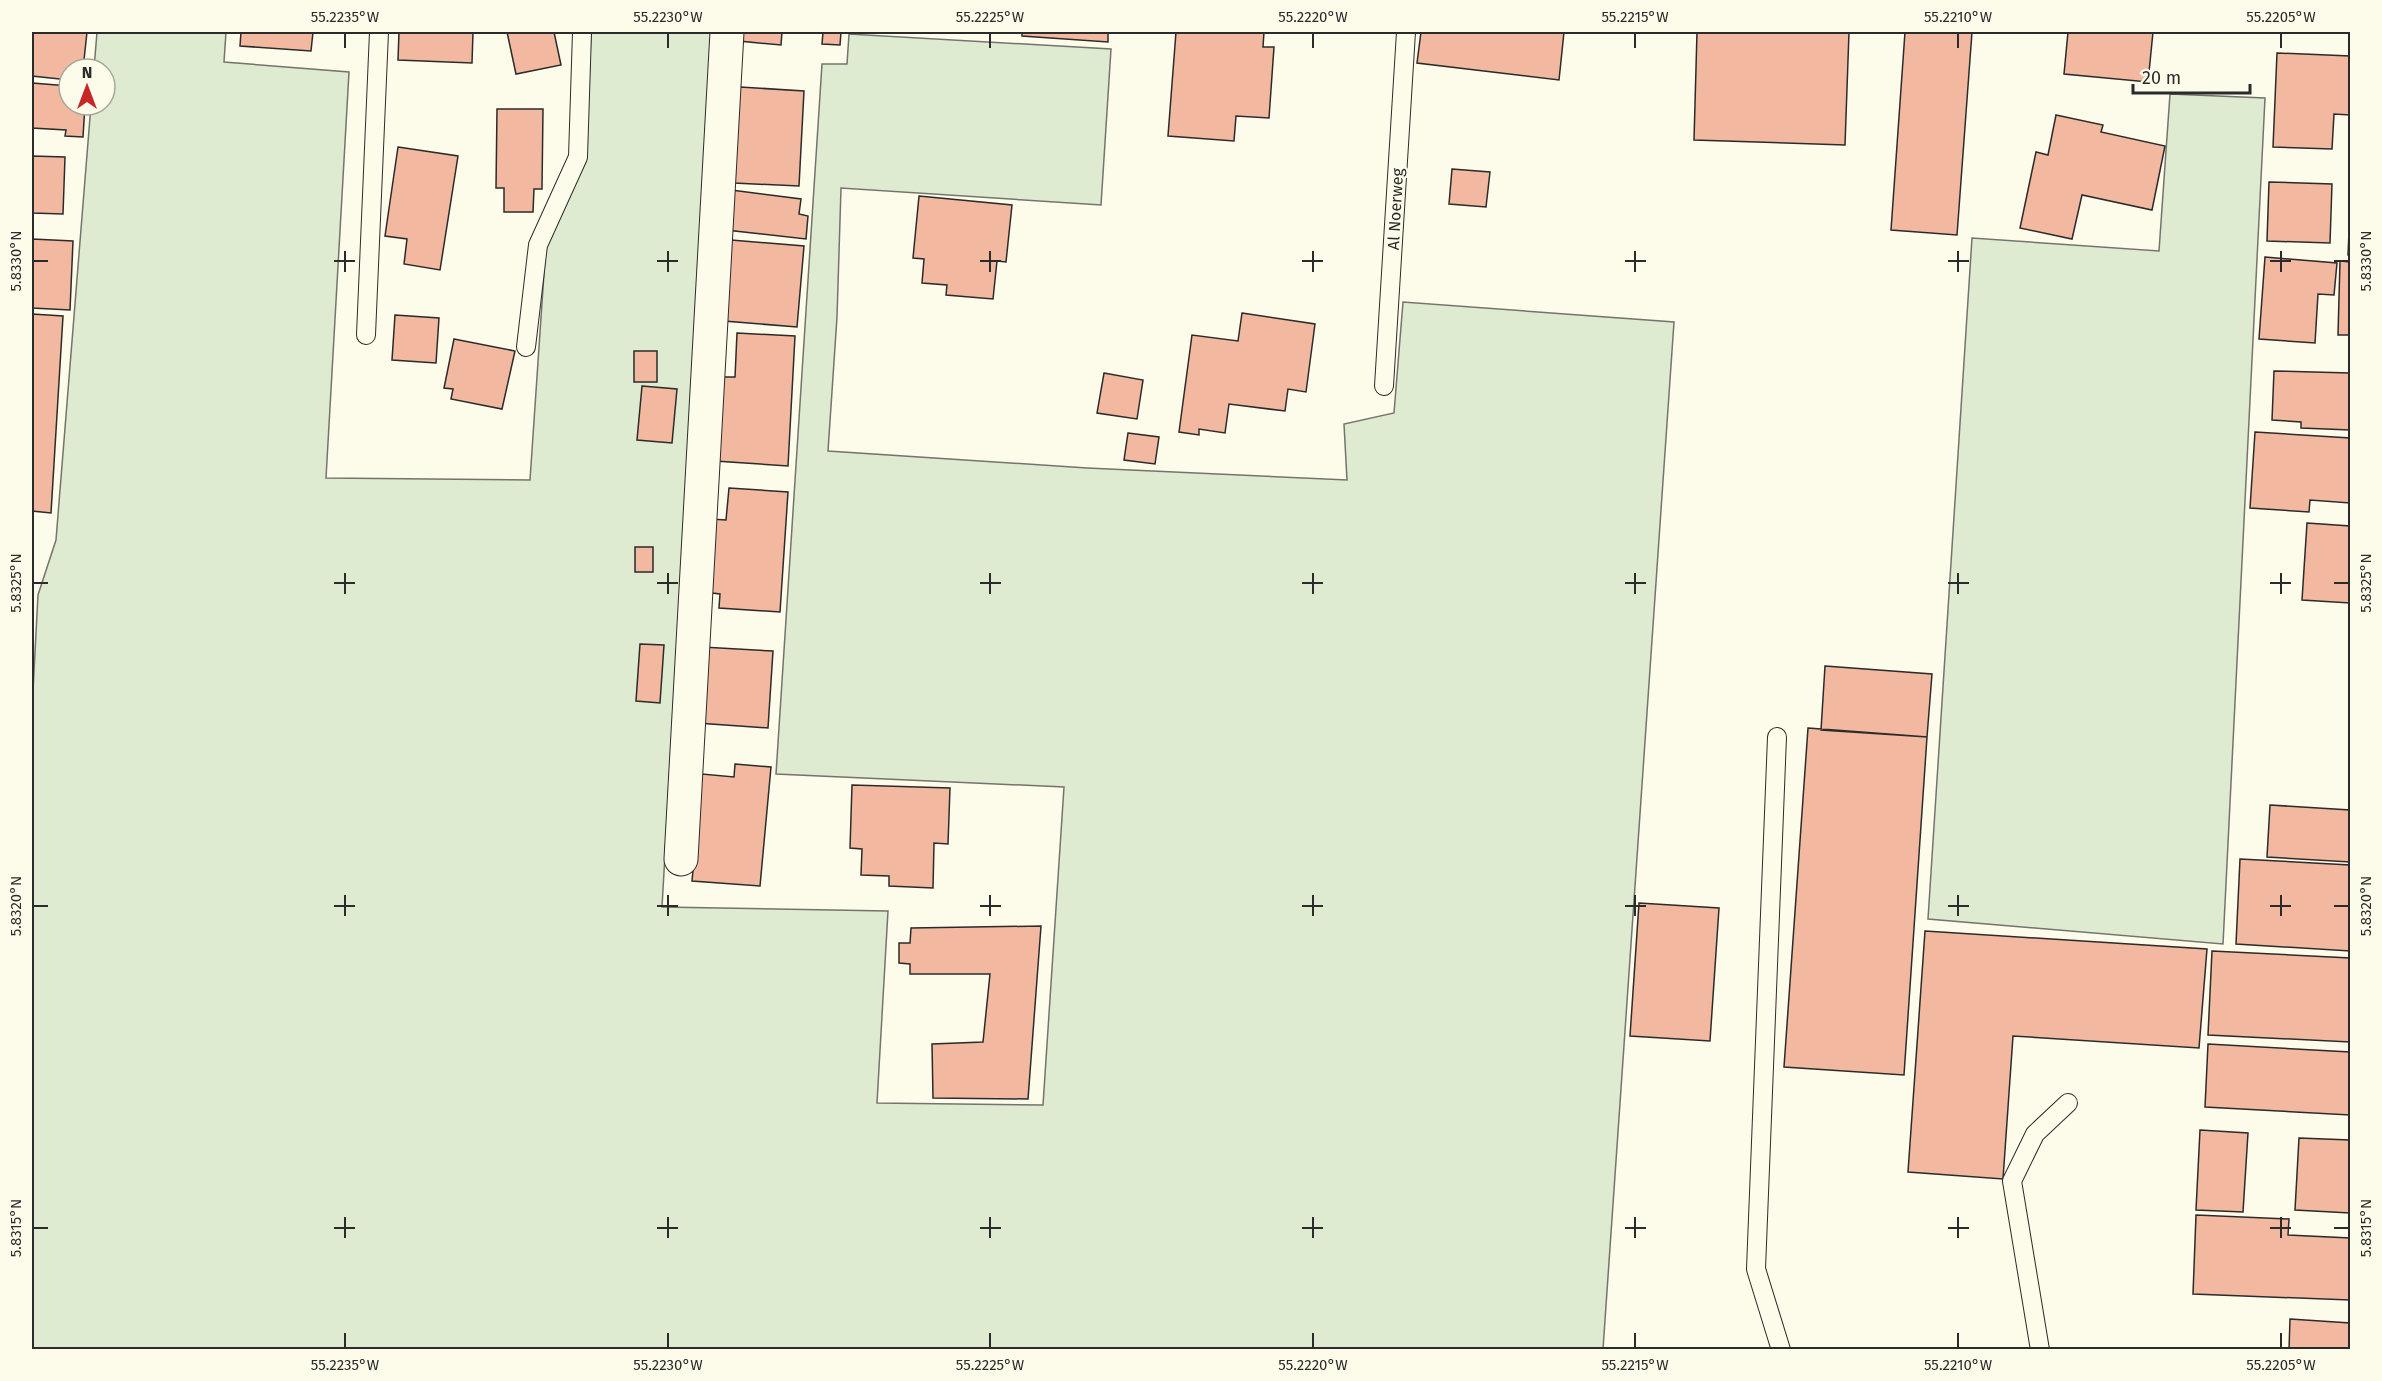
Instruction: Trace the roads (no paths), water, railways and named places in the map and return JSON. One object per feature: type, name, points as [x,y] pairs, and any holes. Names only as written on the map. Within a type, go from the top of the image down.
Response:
[{"type":"street","points":[[681,859],[727,32]]},
{"type":"lane","points":[[366,335],[380,32]]},
{"type":"lane","points":[[526,347],[538,244],[578,157],[582,32]]},
{"type":"lane","name":"Al Noerweg","points":[[1384,386],[1406,32]]},
{"type":"lane","points":[[1777,737],[1756,1269],[1781,1350]]},
{"type":"lane","points":[[2040,1350],[2012,1181],[2035,1134],[2068,1103]]}]
